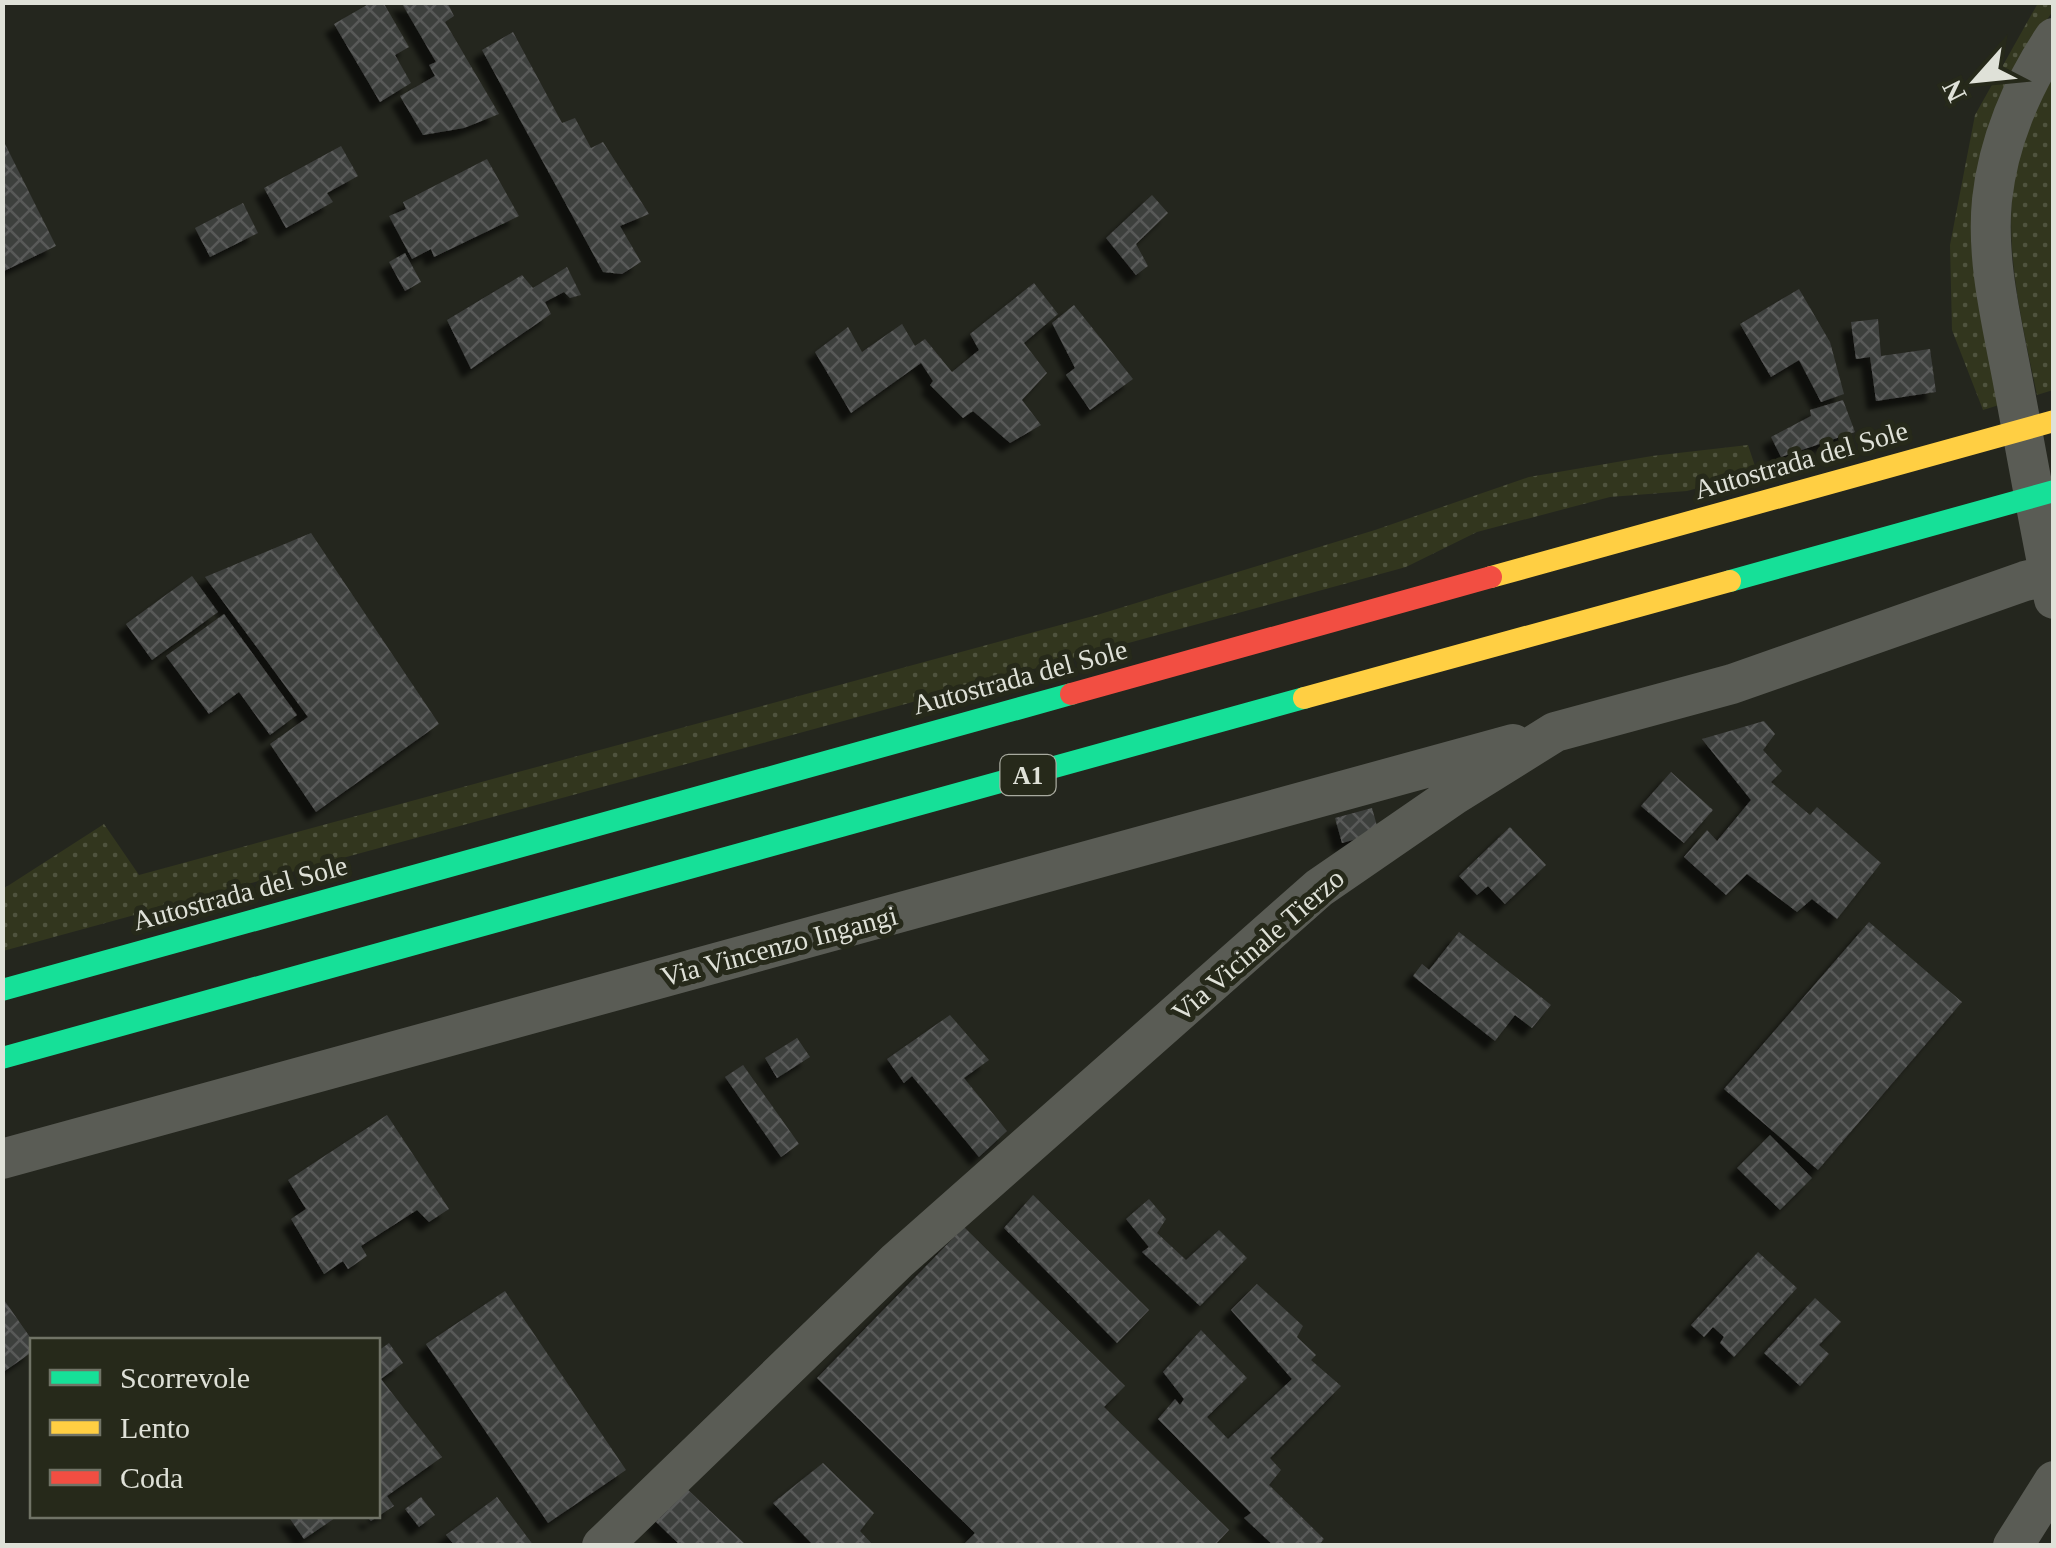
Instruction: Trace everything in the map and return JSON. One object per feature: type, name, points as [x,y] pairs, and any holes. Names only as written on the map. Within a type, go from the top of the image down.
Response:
[{"type":"highway","name":"Autostrada del Sole","points":[[2,990],[2054,421]]},
{"type":"highway","name":"A1","points":[[2,1058],[2054,490]]},
{"type":"street","points":[[2054,38],[2034,67],[2004,141],[1992,200],[1992,248],[2003,330],[2054,599]]},
{"type":"street","name":"Via Vicinale Tierzo","points":[[602,1546],[897,1261],[1319,888],[1454,794],[1555,732],[1732,684],[2054,574]]},
{"type":"street","name":"Via Vincenzo Ingangi","points":[[2,1159],[1555,732]]},
{"type":"street","points":[[2014,1546],[2054,1481]]},
{"type":"green space","points":[[2038,3],[2053,3],[2053,11],[2023,54],[1992,121],[1999,405],[1983,410],[1952,330],[1950,245],[1975,115]]},
{"type":"green space","points":[[2053,76],[2053,390],[2037,395],[2014,273],[2012,193],[2032,115]]},
{"type":"green space","points":[[1748,445],[1757,472],[1687,491],[1610,497],[1477,532],[1406,567],[3,951],[3,889],[104,824],[139,875],[1097,615],[1375,530],[1529,477]]},
{"type":"building","points":[[372,2],[383,2],[409,47],[395,55],[411,83],[380,102],[334,24]]},
{"type":"building","points":[[401,2],[447,2],[454,16],[445,22],[499,114],[464,128],[423,135],[400,96],[435,76],[429,65],[436,62]]},
{"type":"building","points":[[513,32],[562,123],[575,118],[591,148],[603,142],[649,214],[620,226],[641,262],[622,274],[603,272],[482,50]]},
{"type":"building","points":[[2,138],[56,246],[2,272]]},
{"type":"building","points":[[341,146],[358,176],[327,193],[333,202],[286,228],[264,188]]},
{"type":"building","points":[[487,159],[519,216],[434,257],[431,249],[412,259],[389,216],[406,209],[403,202]]},
{"type":"building","points":[[1152,195],[1168,213],[1136,244],[1148,266],[1136,275],[1106,238]]},
{"type":"building","points":[[243,203],[258,233],[210,257],[195,228]]},
{"type":"building","points":[[405,253],[421,282],[405,291],[389,262]]},
{"type":"building","points":[[567,267],[581,295],[570,298],[564,292],[545,302],[551,314],[471,369],[447,320],[522,275],[533,288]]},
{"type":"building","points":[[1034,283],[1058,314],[1024,343],[1047,373],[1022,400],[1041,425],[1010,443],[973,411],[963,418],[930,385],[933,381],[921,363],[851,413],[815,352],[848,327],[862,352],[902,324],[915,346],[925,339],[952,372],[979,350],[970,334]]},
{"type":"building","points":[[1799,289],[1830,342],[1844,394],[1821,402],[1799,360],[1771,377],[1740,324]]},
{"type":"building","points":[[1074,305],[1133,379],[1090,410],[1066,375],[1075,368],[1052,323]]},
{"type":"building","points":[[1878,319],[1881,356],[1930,349],[1936,392],[1876,401],[1870,357],[1856,359],[1851,322]]},
{"type":"building","points":[[1843,400],[1855,432],[1781,457],[1771,437],[1811,416],[1810,410]]},
{"type":"building","points":[[311,533],[439,724],[316,812],[270,744],[308,717],[205,577]]},
{"type":"building","points":[[192,576],[218,612],[152,660],[126,624]]},
{"type":"building","points":[[224,614],[297,715],[270,735],[239,692],[209,714],[166,656]]},
{"type":"building","points":[[1764,721],[1775,734],[1763,750],[1782,771],[1771,782],[1810,815],[1817,807],[1881,863],[1837,919],[1812,899],[1797,912],[1747,874],[1726,895],[1684,857],[1707,830],[1717,841],[1751,800],[1702,739]]},
{"type":"building","points":[[1671,772],[1713,810],[1684,843],[1641,806]]},
{"type":"building","points":[[1372,808],[1379,833],[1342,843],[1335,818]]},
{"type":"building","points":[[1510,827],[1546,865],[1505,904],[1488,886],[1477,895],[1459,876]]},
{"type":"building","points":[[1869,922],[1962,1002],[1818,1170],[1724,1089]]},
{"type":"building","points":[[1459,932],[1551,1005],[1532,1028],[1515,1015],[1495,1041],[1413,976],[1422,964],[1429,970]]},
{"type":"building","points":[[950,1015],[989,1060],[964,1078],[1007,1131],[979,1157],[912,1076],[904,1083],[887,1059]]},
{"type":"building","points":[[797,1038],[810,1057],[777,1078],[765,1058]]},
{"type":"building","points":[[743,1065],[799,1144],[781,1157],[725,1077]]},
{"type":"building","points":[[387,1115],[449,1209],[429,1222],[417,1210],[361,1246],[367,1256],[348,1269],[343,1261],[324,1274],[291,1219],[306,1209],[288,1180]]},
{"type":"building","points":[[1770,1135],[1812,1178],[1780,1210],[1737,1168]]},
{"type":"building","points":[[1033,1195],[1149,1310],[1117,1343],[1004,1228]]},
{"type":"building","points":[[1149,1199],[1166,1219],[1157,1233],[1186,1260],[1219,1230],[1247,1258],[1200,1306],[1142,1252],[1149,1247],[1126,1219]]},
{"type":"building","points":[[964,1227],[1125,1386],[1104,1407],[1229,1530],[1214,1546],[962,1546],[975,1533],[817,1378]]},
{"type":"building","points":[[1758,1252],[1797,1288],[1734,1357],[1720,1343],[1724,1337],[1713,1327],[1704,1337],[1691,1325]]},
{"type":"building","points":[[1257,1284],[1303,1326],[1297,1337],[1316,1355],[1311,1360],[1341,1386],[1270,1458],[1281,1470],[1269,1485],[1324,1539],[1318,1546],[1274,1546],[1244,1518],[1251,1513],[1158,1419],[1175,1399],[1180,1405],[1184,1399],[1163,1372],[1201,1330],[1247,1378],[1207,1417],[1228,1439],[1292,1379],[1231,1310]]},
{"type":"building","points":[[505,1291],[626,1470],[548,1523],[426,1344]]},
{"type":"building","points":[[2,1297],[31,1338],[30,1353],[2,1373]]},
{"type":"building","points":[[1815,1298],[1841,1322],[1819,1345],[1829,1354],[1800,1386],[1764,1353]]},
{"type":"building","points":[[389,1343],[403,1363],[381,1379],[442,1457],[387,1496],[394,1506],[380,1515],[380,1350]]},
{"type":"building","points":[[823,1463],[874,1513],[860,1531],[874,1546],[814,1546],[773,1503]]},
{"type":"building","points":[[684,1486],[747,1546],[681,1546],[655,1521]]},
{"type":"building","points":[[421,1497],[435,1515],[419,1527],[405,1509]]},
{"type":"building","points":[[497,1497],[534,1546],[455,1546],[446,1535]]},
{"type":"building","points":[[289,1518],[335,1518],[304,1539]]},
{"type":"traffic: fast","points":[[1730,581],[2054,491]]},
{"type":"traffic: fast","points":[[2,990],[1071,694]]},
{"type":"traffic: fast","points":[[2,1058],[1304,698]]},
{"type":"traffic: slow","points":[[1491,577],[2054,421]]},
{"type":"traffic: slow","points":[[1304,698],[1730,581]]},
{"type":"traffic: jam","points":[[1071,694],[1491,577]]}]
